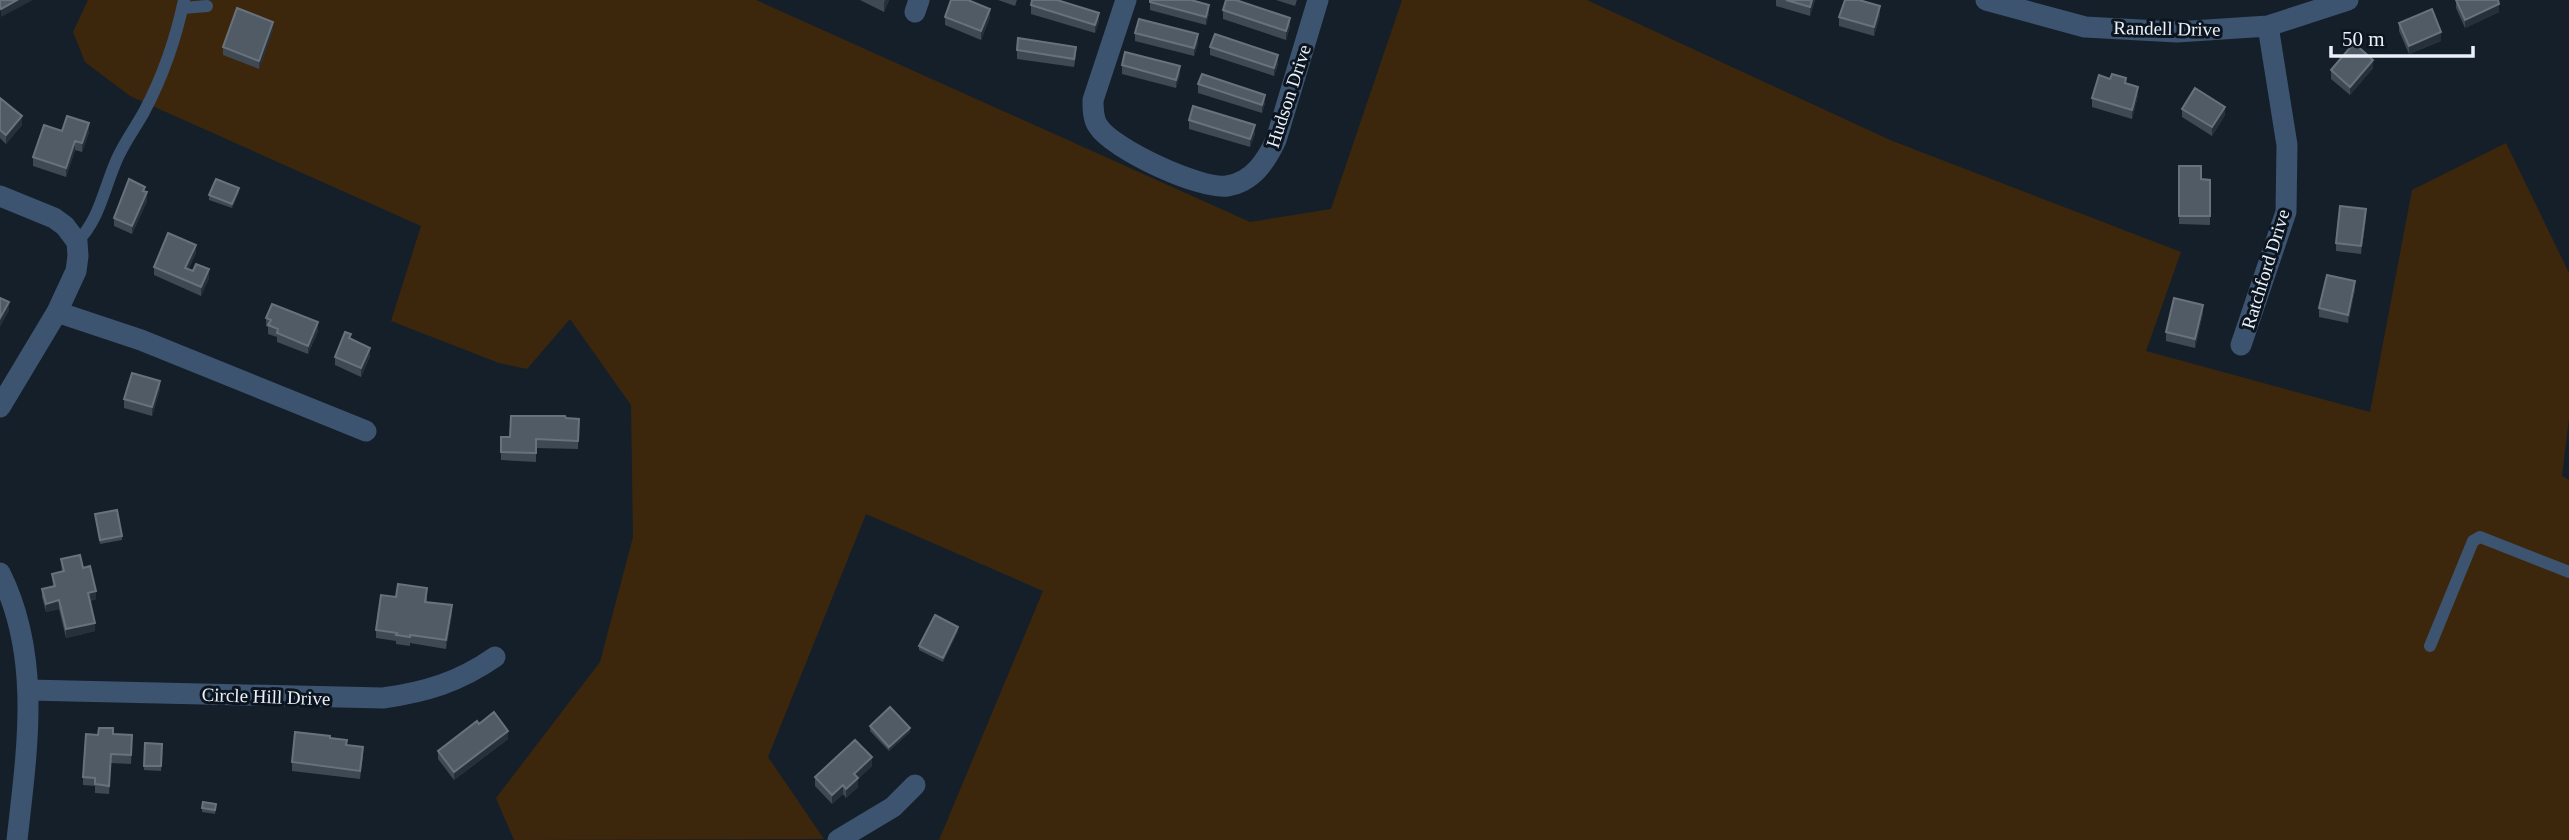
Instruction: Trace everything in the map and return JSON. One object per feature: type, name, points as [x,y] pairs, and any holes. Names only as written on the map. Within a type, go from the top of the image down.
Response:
[{"type":"street","name":"Hudson Drive","points":[[1126,0],[1093,100],[1098,127],[1113,141],[1143,158],[1212,187],[1229,186],[1242,181],[1258,170],[1268,156],[1276,140],[1318,0]]},
{"type":"street","name":"Randell Drive","points":[[1986,0],[2085,27],[2177,33],[2268,26],[2348,0]]},
{"type":"street","name":"Ratchford Drive","points":[[2241,345],[2286,212],[2287,145],[2268,26]]},
{"type":"street","points":[[0,196],[54,218],[65,226],[77,242],[76,271],[57,312],[0,407]]},
{"type":"street","points":[[57,312],[141,340],[366,431]]},
{"type":"street","points":[[0,573],[8,589],[25,653],[28,690],[28,744],[16,840]]},
{"type":"street","name":"Circle Hill Drive","points":[[28,690],[383,698],[446,684],[471,674],[495,657]]},
{"type":"street","points":[[838,840],[893,807],[915,785]]},
{"type":"lane","points":[[77,242],[86,233],[96,215],[116,161],[151,98],[183,4],[207,6]]},
{"type":"lane","points":[[2430,646],[2473,541],[2480,537],[2569,572]]},
{"type":"shaded area","points":[[88,0],[756,0],[1250,222],[1331,209],[1402,0],[1587,0],[1890,140],[2181,252],[2146,351],[2370,412],[2412,190],[2506,143],[2569,273],[2569,418],[2562,476],[2569,480],[2569,840],[939,840],[1043,591],[866,514],[768,757],[824,839],[514,840],[496,798],[600,662],[633,537],[631,405],[570,319],[527,369],[499,363],[391,321],[421,226],[130,96],[85,62],[73,32]]},
{"type":"building","points":[[0,0],[17,0],[1,9]]},
{"type":"building","points":[[951,0],[968,0],[990,9],[981,31],[945,17]]},
{"type":"building","points":[[1032,0],[1057,0],[1099,13],[1095,25],[1031,5]]},
{"type":"building","points":[[1150,0],[1191,0],[1209,5],[1206,17]]},
{"type":"building","points":[[1226,0],[1236,0],[1290,18],[1286,31],[1223,10]]},
{"type":"building","points":[[1786,0],[1812,0],[1810,7]]},
{"type":"building","points":[[1845,0],[1859,0],[1880,6],[1874,27],[1839,17]]},
{"type":"building","points":[[2456,0],[2498,0],[2499,4],[2465,20]]},
{"type":"building","points":[[237,8],[273,22],[259,61],[223,47]]},
{"type":"building","points":[[2432,9],[2441,32],[2409,46],[2399,23]]},
{"type":"building","points":[[1139,19],[1198,34],[1194,48],[1135,33]]},
{"type":"building","points":[[1215,34],[1278,55],[1274,68],[1210,47]]},
{"type":"building","points":[[1018,38],[1076,47],[1074,59],[1017,50]]},
{"type":"building","points":[[2354,43],[2373,60],[2350,87],[2331,70]]},
{"type":"building","points":[[1125,52],[1180,66],[1176,80],[1122,65]]},
{"type":"building","points":[[1202,74],[1265,95],[1262,105],[1198,84]]},
{"type":"building","points":[[2112,74],[2126,78],[2125,83],[2138,87],[2132,110],[2092,98],[2099,75],[2110,79]]},
{"type":"building","points":[[2195,88],[2225,107],[2212,127],[2182,109]]},
{"type":"building","points":[[0,98],[22,116],[6,135],[0,130]]},
{"type":"building","points":[[1193,106],[1255,125],[1250,139],[1189,120]]},
{"type":"building","points":[[67,116],[89,123],[82,143],[75,141],[66,168],[33,157],[44,125],[62,131]]},
{"type":"building","points":[[2179,166],[2201,166],[2201,179],[2210,180],[2210,216],[2179,216]]},
{"type":"building","points":[[129,179],[145,187],[143,191],[147,192],[132,226],[114,218]]},
{"type":"building","points":[[216,179],[239,188],[232,204],[209,195]]},
{"type":"building","points":[[2340,206],[2366,209],[2361,246],[2336,243]]},
{"type":"building","points":[[168,233],[196,245],[185,268],[193,271],[196,264],[209,269],[201,287],[154,267]]},
{"type":"building","points":[[2327,275],[2355,281],[2348,315],[2319,308]]},
{"type":"building","points":[[0,298],[9,302],[0,318]]},
{"type":"building","points":[[2174,298],[2203,305],[2195,339],[2166,332]]},
{"type":"building","points":[[272,304],[318,322],[308,346],[277,333],[278,329],[268,325],[271,320],[266,318]]},
{"type":"building","points":[[345,332],[351,334],[349,338],[370,348],[361,368],[335,357]]},
{"type":"building","points":[[132,373],[160,381],[152,407],[124,399]]},
{"type":"building","points":[[511,416],[565,416],[579,419],[578,441],[536,439],[536,453],[501,452],[501,437],[510,437]]},
{"type":"building","points":[[117,510],[122,536],[100,540],[95,514]]},
{"type":"building","points":[[80,555],[83,568],[90,566],[96,591],[88,593],[95,623],[66,629],[59,600],[46,604],[42,589],[55,586],[52,574],[64,571],[61,559]]},
{"type":"building","points":[[398,584],[427,588],[425,602],[452,605],[446,640],[396,635],[397,633],[376,630],[381,595],[396,597]]},
{"type":"building","points":[[935,615],[958,627],[943,658],[919,646]]},
{"type":"building","points":[[890,707],[910,728],[889,747],[870,726]]},
{"type":"building","points":[[494,712],[508,731],[454,772],[438,751],[477,721],[479,724]]},
{"type":"building","points":[[99,728],[113,728],[113,734],[132,735],[131,755],[111,754],[109,786],[95,784],[95,778],[83,777],[86,734],[98,735]]},
{"type":"building","points":[[295,732],[330,736],[347,740],[346,745],[363,747],[360,771],[292,762]]},
{"type":"building","points":[[855,740],[872,757],[854,774],[858,778],[846,789],[843,785],[832,795],[815,777]]},
{"type":"building","points":[[145,743],[162,744],[161,766],[144,766]]},
{"type":"building","points":[[203,802],[216,804],[215,810],[202,808]]}]
